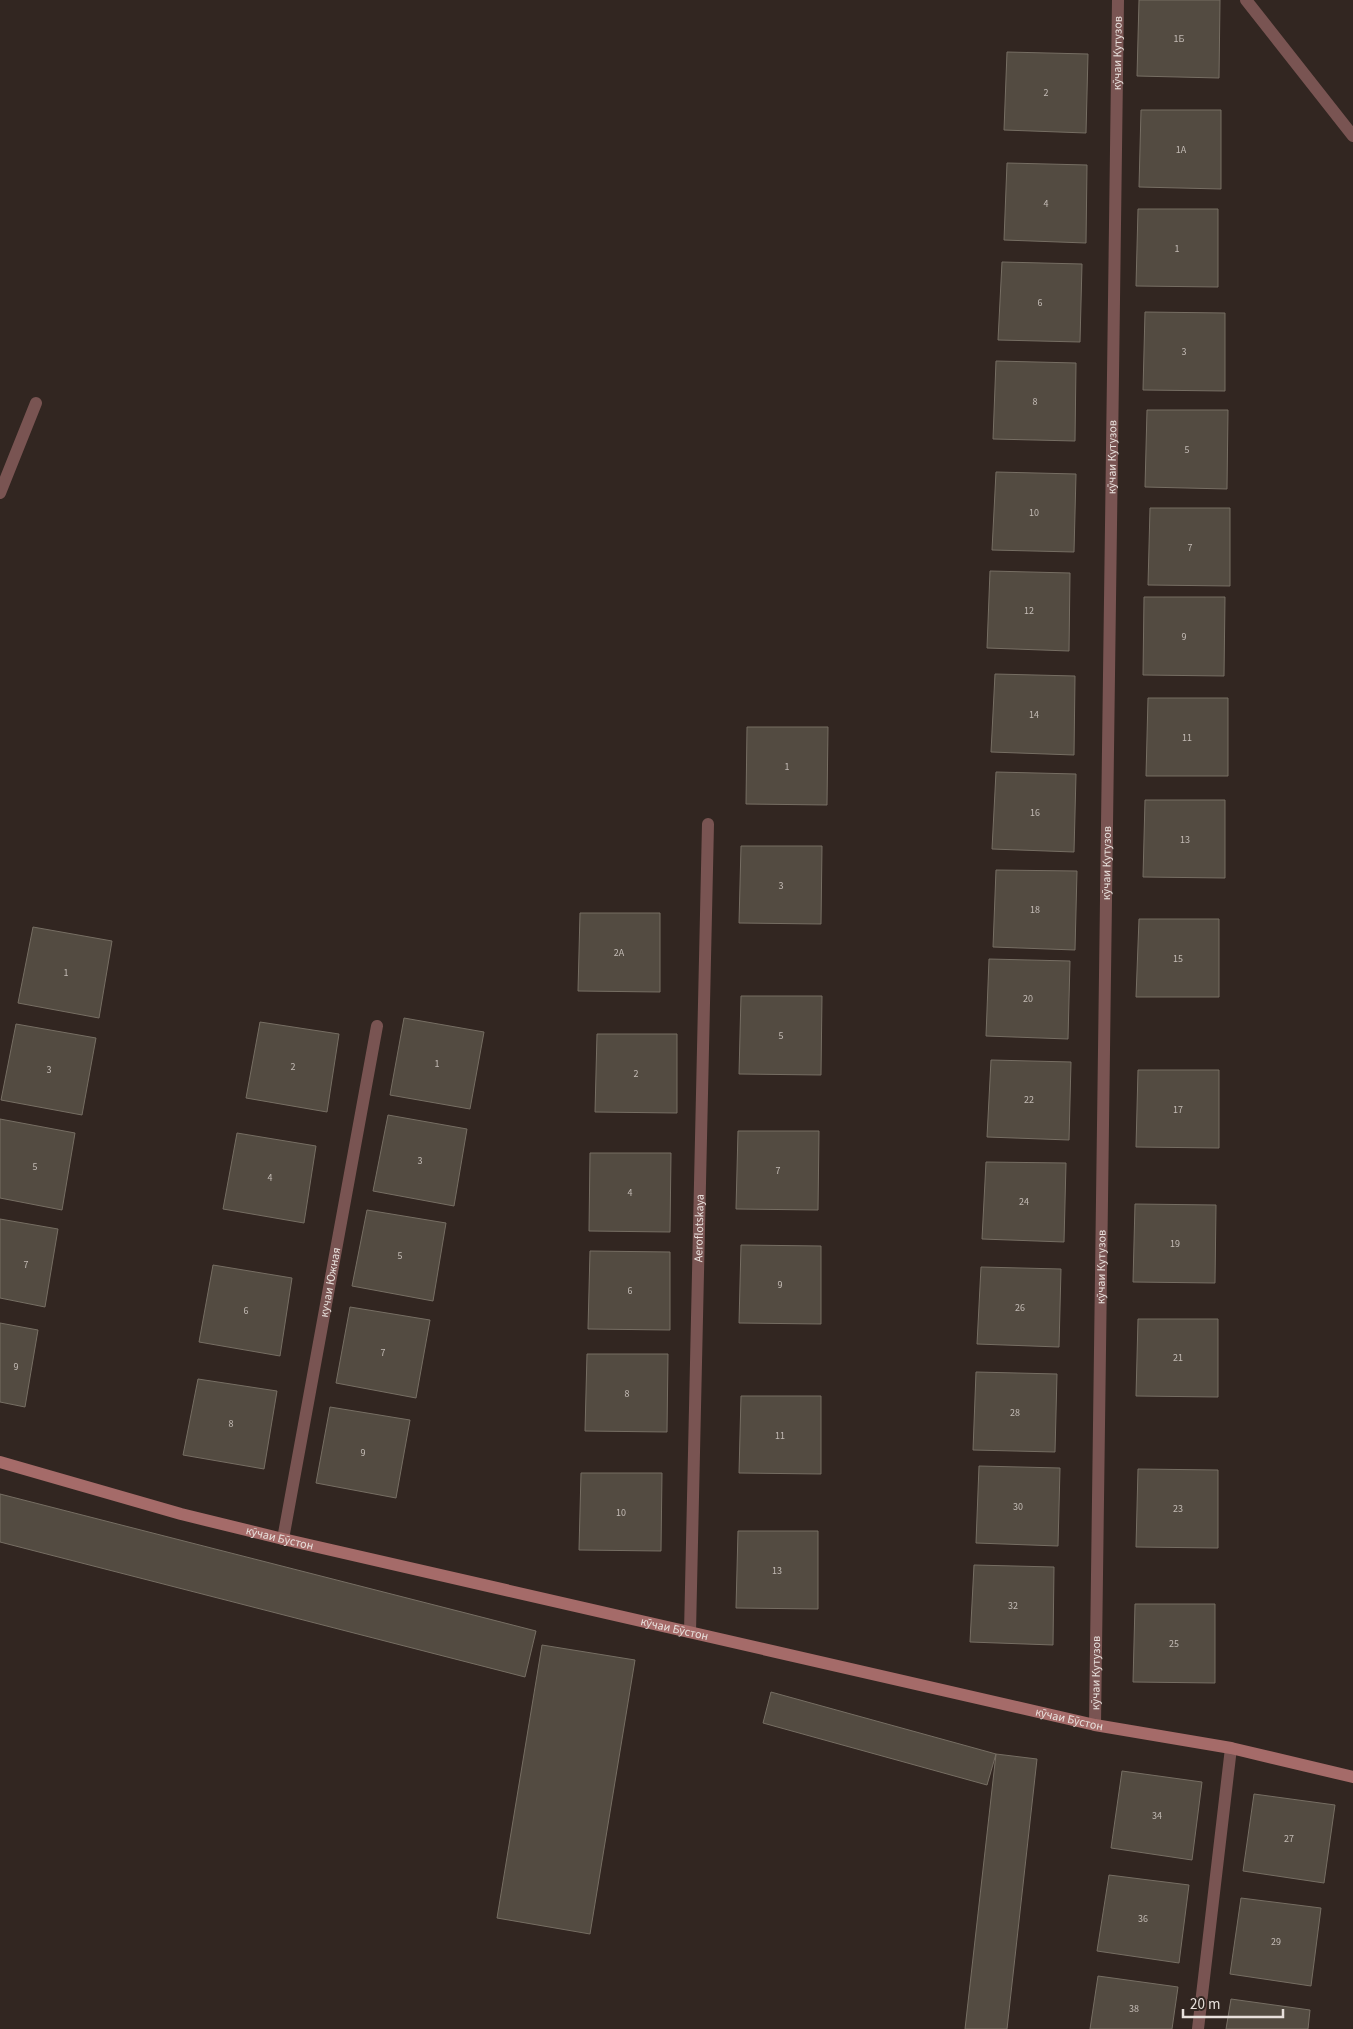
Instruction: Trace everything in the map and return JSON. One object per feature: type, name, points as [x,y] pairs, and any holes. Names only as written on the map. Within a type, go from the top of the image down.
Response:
[{"type":"main road","name":"кӯчаи Бӯстон","points":[[0,1462],[181,1514],[282,1539],[1095,1725],[1231,1748],[1353,1777]]},
{"type":"street","name":"кӯчаи Кутузов","points":[[1095,1725],[1118,0]]},
{"type":"street","points":[[1246,0],[1353,136]]},
{"type":"street","points":[[0,493],[36,403]]},
{"type":"street","name":"Aeroflotskaya","points":[[690,1632],[708,824]]},
{"type":"street","name":"кучаи Южная","points":[[282,1539],[377,1026]]},
{"type":"street","points":[[1198,2029],[1231,1748]]},
{"type":"building","points":[[1139,0],[1220,0],[1219,78],[1137,76]]},
{"type":"building","points":[[1007,52],[1088,54],[1086,133],[1004,130]]},
{"type":"building","points":[[1141,110],[1221,110],[1221,189],[1139,187]]},
{"type":"building","points":[[1007,163],[1087,165],[1086,243],[1004,240]]},
{"type":"building","points":[[1138,209],[1218,209],[1218,287],[1136,286]]},
{"type":"building","points":[[1002,262],[1082,264],[1080,342],[998,340]]},
{"type":"building","points":[[1145,312],[1225,313],[1225,391],[1143,390]]},
{"type":"building","points":[[996,361],[1076,363],[1075,441],[993,439]]},
{"type":"building","points":[[1147,410],[1228,410],[1227,489],[1145,487]]},
{"type":"building","points":[[996,472],[1076,474],[1074,552],[992,550]]},
{"type":"building","points":[[1150,508],[1230,508],[1230,586],[1148,585]]},
{"type":"building","points":[[990,571],[1070,573],[1069,651],[987,648]]},
{"type":"building","points":[[1144,597],[1225,597],[1224,676],[1143,675]]},
{"type":"building","points":[[995,674],[1075,676],[1074,755],[991,752]]},
{"type":"building","points":[[1148,698],[1228,698],[1228,776],[1146,776]]},
{"type":"building","points":[[747,727],[828,727],[827,805],[746,804]]},
{"type":"building","points":[[996,772],[1076,774],[1074,852],[992,849]]},
{"type":"building","points":[[1145,800],[1225,800],[1225,878],[1143,877]]},
{"type":"building","points":[[741,846],[822,846],[821,924],[739,923]]},
{"type":"building","points":[[996,870],[1077,871],[1075,950],[993,947]]},
{"type":"building","points":[[580,913],[660,913],[660,992],[578,991]]},
{"type":"building","points":[[1139,919],[1219,919],[1219,997],[1136,997]]},
{"type":"building","points":[[33,927],[112,941],[99,1018],[18,1003]]},
{"type":"building","points":[[989,959],[1070,961],[1068,1039],[986,1036]]},
{"type":"building","points":[[741,996],[822,996],[821,1075],[739,1074]]},
{"type":"building","points":[[404,1018],[484,1032],[470,1109],[390,1095]]},
{"type":"building","points":[[260,1022],[339,1034],[327,1112],[246,1098]]},
{"type":"building","points":[[16,1024],[96,1038],[82,1115],[1,1100]]},
{"type":"building","points":[[597,1034],[677,1034],[677,1113],[595,1112]]},
{"type":"building","points":[[991,1060],[1071,1062],[1069,1140],[987,1137]]},
{"type":"building","points":[[1138,1070],[1219,1070],[1219,1148],[1136,1147]]},
{"type":"building","points":[[388,1115],[467,1129],[454,1206],[373,1191]]},
{"type":"building","points":[[0,1119],[75,1133],[62,1210],[0,1198]]},
{"type":"building","points":[[738,1131],[819,1131],[818,1210],[736,1209]]},
{"type":"building","points":[[237,1133],[316,1146],[304,1223],[223,1209]]},
{"type":"building","points":[[590,1153],[671,1153],[670,1232],[589,1231]]},
{"type":"building","points":[[986,1162],[1066,1163],[1064,1242],[982,1239]]},
{"type":"building","points":[[1135,1204],[1216,1205],[1215,1283],[1133,1282]]},
{"type":"building","points":[[367,1210],[446,1223],[433,1301],[352,1286]]},
{"type":"building","points":[[0,1219],[58,1229],[45,1307],[0,1298]]},
{"type":"building","points":[[741,1245],[821,1246],[821,1324],[739,1323]]},
{"type":"building","points":[[590,1251],[670,1252],[670,1330],[588,1329]]},
{"type":"building","points":[[213,1265],[292,1278],[280,1356],[199,1342]]},
{"type":"building","points":[[981,1267],[1061,1269],[1059,1347],[977,1344]]},
{"type":"building","points":[[350,1307],[430,1320],[416,1398],[336,1383]]},
{"type":"building","points":[[1138,1319],[1218,1319],[1218,1397],[1136,1396]]},
{"type":"building","points":[[0,1323],[38,1330],[25,1407],[0,1402]]},
{"type":"building","points":[[587,1354],[668,1354],[667,1432],[585,1431]]},
{"type":"building","points":[[976,1372],[1057,1374],[1055,1452],[973,1450]]},
{"type":"building","points":[[198,1379],[277,1391],[264,1469],[183,1455]]},
{"type":"building","points":[[741,1396],[821,1396],[821,1474],[739,1473]]},
{"type":"building","points":[[330,1407],[410,1420],[396,1498],[316,1483]]},
{"type":"building","points":[[979,1466],[1060,1468],[1058,1546],[976,1543]]},
{"type":"building","points":[[1138,1469],[1218,1470],[1218,1548],[1136,1547]]},
{"type":"building","points":[[581,1473],[662,1473],[661,1551],[579,1550]]},
{"type":"building","points":[[0,1494],[536,1631],[525,1677],[0,1542]]},
{"type":"building","points":[[738,1531],[818,1531],[818,1609],[736,1608]]},
{"type":"building","points":[[974,1565],[1054,1567],[1053,1645],[970,1642]]},
{"type":"building","points":[[1135,1604],[1215,1604],[1215,1683],[1133,1682]]},
{"type":"building","points":[[542,1645],[635,1660],[590,1934],[497,1918]]},
{"type":"building","points":[[771,1692],[996,1754],[987,1785],[763,1723]]},
{"type":"building","points":[[996,1754],[1037,1759],[1007,2029],[965,2029]]},
{"type":"building","points":[[1122,1771],[1202,1782],[1192,1860],[1111,1848]]},
{"type":"building","points":[[1254,1794],[1335,1805],[1324,1883],[1243,1871]]},
{"type":"building","points":[[1109,1875],[1189,1885],[1179,1963],[1097,1951]]},
{"type":"building","points":[[1241,1898],[1321,1908],[1311,1986],[1230,1974]]},
{"type":"building","points":[[1098,1976],[1178,1987],[1172,2029],[1090,2029]]},
{"type":"building","points":[[1231,1999],[1310,2010],[1308,2029],[1226,2029]]}]
